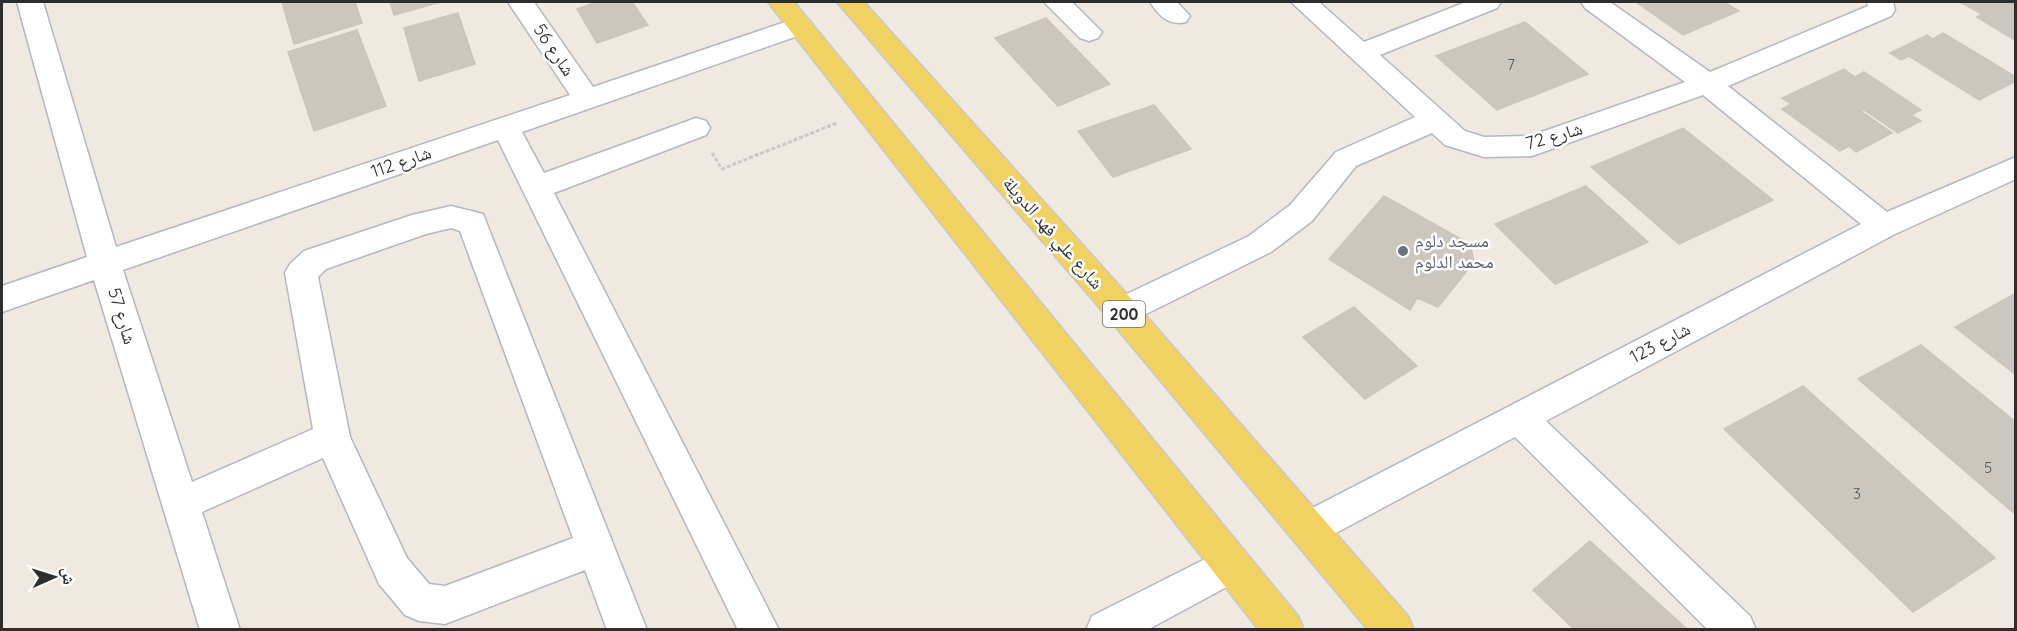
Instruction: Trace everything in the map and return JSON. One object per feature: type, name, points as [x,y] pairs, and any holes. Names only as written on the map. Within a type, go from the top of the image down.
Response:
[{"type":"main road","name":"شارع علي فهد الدويلة","points":[[850,2],[1122,311],[1394,630]]},
{"type":"main road","points":[[791,14],[1284,630]]},
{"type":"street","name":"شارع 57","points":[[30,2],[105,263],[220,630]]},
{"type":"street","name":"شارع 56","points":[[521,2],[587,99]]},
{"type":"street","points":[[1057,2],[1089,32]]},
{"type":"street","name":"شارع 72","points":[[1304,2],[1455,138],[1484,147],[1532,147],[1707,84],[1882,10],[1880,2]]},
{"type":"street","points":[[1361,53],[1488,2]]},
{"type":"street","points":[[1594,2],[1707,84],[1884,226]]},
{"type":"street","name":"شارع 112","points":[[2,299],[587,99],[791,14]]},
{"type":"street","points":[[1122,311],[1260,244],[1301,213],[1346,159],[1435,120]]},
{"type":"street","points":[[505,126],[538,187],[759,630]]},
{"type":"street","points":[[538,187],[696,128]]},
{"type":"street","name":"شارع 123","points":[[1308,529],[1884,226],[2016,167]]},
{"type":"street","points":[[595,548],[445,605],[420,602],[393,571],[332,437],[300,273],[315,260],[423,223],[451,217],[472,222],[627,630]]},
{"type":"street","points":[[1518,417],[1736,630]]},
{"type":"street","points":[[181,504],[332,437]]},
{"type":"street","points":[[1106,630],[1231,564]]},
{"type":"path","points":[[696,128],[722,168],[868,110]]},
{"type":"building","points":[[282,2],[355,2],[362,23],[294,44]]},
{"type":"building","points":[[390,2],[441,2],[394,15]]},
{"type":"building","points":[[598,2],[632,2],[648,25],[597,43],[577,9]]},
{"type":"building","points":[[1636,2],[1724,2],[1739,11],[1683,35]]},
{"type":"building","points":[[1960,2],[2016,2],[2016,41],[1977,17],[1982,14]]},
{"type":"building","points":[[458,13],[475,64],[419,81],[404,28]]},
{"type":"building","points":[[1046,18],[1110,84],[1058,106],[995,38]]},
{"type":"building","points":[[1525,22],[1588,74],[1497,110],[1436,56]]},
{"type":"building","points":[[357,30],[386,106],[314,131],[288,52]]},
{"type":"building","points":[[1943,33],[2016,77],[2016,81],[1979,100],[1909,56],[1901,60],[1890,53],[1927,35],[1933,39]]},
{"type":"building","points":[[1844,69],[1855,77],[1864,72],[1921,110],[1911,115],[1921,121],[1898,133],[1864,110],[1861,111],[1892,133],[1856,152],[1849,146],[1840,151],[1782,109],[1791,104],[1782,98]]},
{"type":"building","points":[[1154,105],[1191,149],[1113,177],[1078,131]]},
{"type":"building","points":[[1683,128],[1773,200],[1679,244],[1591,167]]},
{"type":"building","points":[[1586,186],[1648,242],[1555,284],[1495,224]]},
{"type":"building","name":"مسجد دلوم محمد الدلوم","points":[[1384,196],[1470,244],[1474,262],[1438,307],[1417,298],[1410,310],[1329,259]]},
{"type":"building","points":[[2016,293],[2016,375],[1955,327]]},
{"type":"building","points":[[1354,307],[1417,366],[1365,399],[1303,337]]},
{"type":"building","points":[[1921,345],[2016,422],[2015,514],[1858,379]]},
{"type":"building","points":[[1803,386],[1995,558],[1913,612],[1724,429]]},
{"type":"building","points":[[1590,541],[1688,630],[1575,630],[1533,590]]},
{"type":"place","name":"مسجد دلوم محمد الدلوم","points":[[1403,251]]}]
